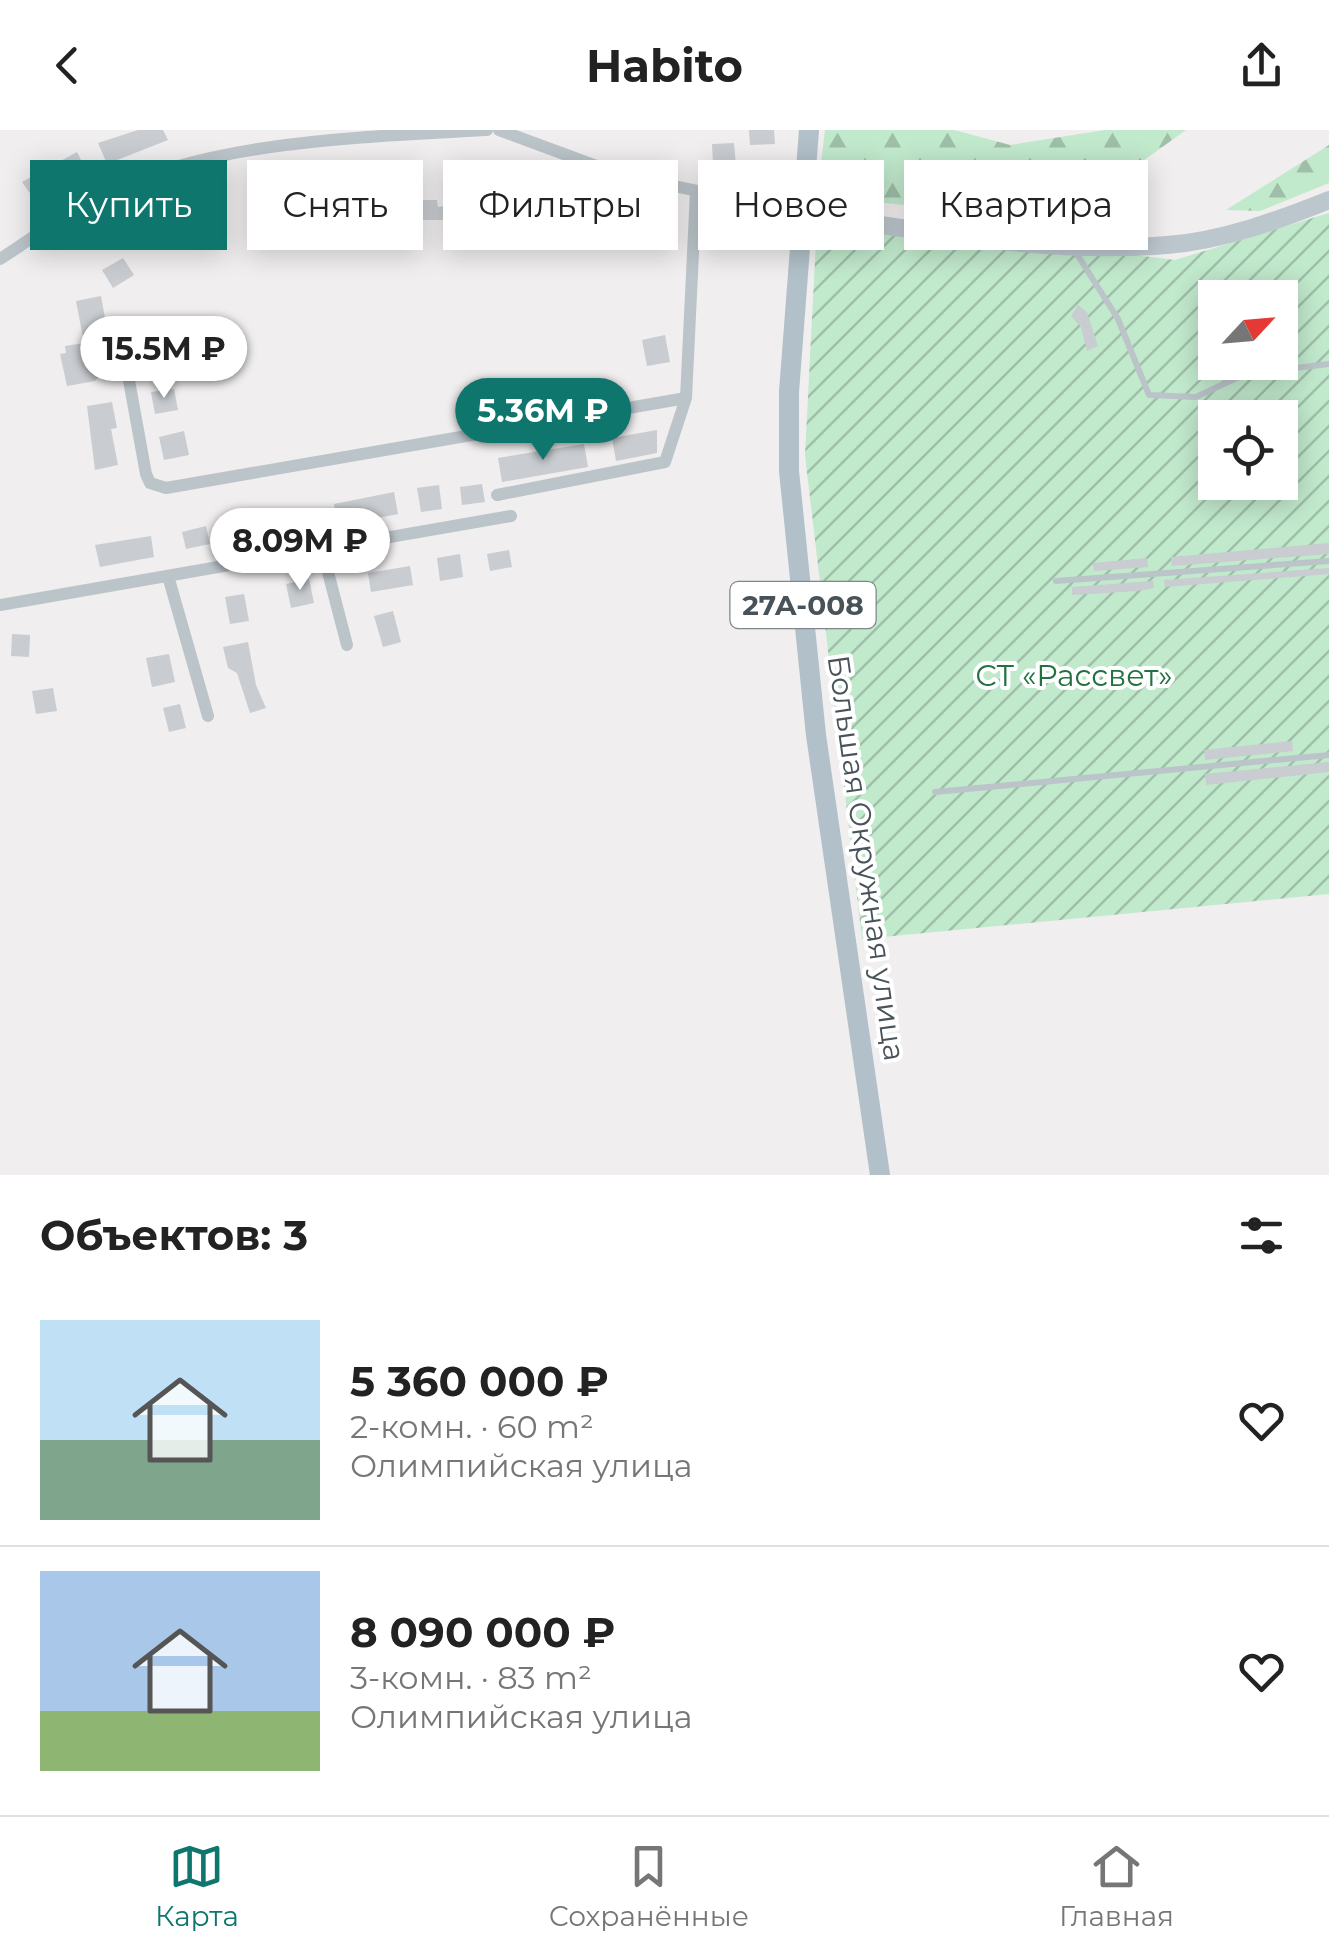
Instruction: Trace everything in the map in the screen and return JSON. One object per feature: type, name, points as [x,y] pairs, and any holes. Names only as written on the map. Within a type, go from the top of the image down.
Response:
[{"type":"main road","name":"Большая Окружная улица","points":[[806,160],[809,130]]},
{"type":"main road","name":"Большая Окружная улица","points":[[798,250],[788,392],[789,471],[816,734],[880,1175]]},
{"type":"street","points":[[0,259],[97,197],[172,167],[336,138],[487,130]]},
{"type":"street","points":[[496,496],[665,462],[686,398],[696,191],[618,174],[499,130]]},
{"type":"street","points":[[1148,245],[1170,245],[1276,221],[1329,200]]},
{"type":"street","points":[[120,330],[146,474],[150,484],[166,488],[686,398]]},
{"type":"street","points":[[0,606],[510,516]]},
{"type":"street","points":[[322,549],[347,645]]},
{"type":"street","points":[[168,576],[208,716]]},
{"type":"lane","points":[[1074,250],[1118,319],[1149,396],[1196,397],[1245,374],[1329,364]]},
{"type":"lane","points":[[1056,582],[1329,561]]},
{"type":"lane","points":[[935,792],[1329,755]]},
{"type":"green space","points":[[825,130],[954,130],[1010,145],[1105,130],[1186,130],[1144,160],[904,160],[904,205],[884,203],[884,160],[821,160]]},
{"type":"green space","points":[[1329,145],[1329,183],[1260,211],[1226,210]]},
{"type":"green space","name":"СТ «Рассвет»","points":[[1329,213],[1329,894],[862,939],[805,455],[816,250],[884,250],[884,224],[904,227],[904,250],[1094,250],[1175,260]]},
{"type":"building","points":[[138,130],[163,130],[168,140],[117,160],[105,160],[98,143]]},
{"type":"building","points":[[749,130],[774,130],[775,144],[750,145]]},
{"type":"building","points":[[734,143],[736,160],[713,160],[712,144]]},
{"type":"building","points":[[77,152],[81,160],[62,160]]},
{"type":"building","points":[[30,178],[30,193],[22,182]]},
{"type":"building","points":[[423,200],[437,200],[438,207],[443,206],[443,220],[423,220]]},
{"type":"building","points":[[123,258],[134,275],[113,288],[102,270]]},
{"type":"building","points":[[101,296],[113,362],[95,381],[67,386],[60,354],[66,353],[65,346],[84,343],[76,301]]},
{"type":"building","points":[[1078,305],[1087,312],[1098,346],[1087,351],[1081,327],[1071,316]]},
{"type":"building","points":[[665,335],[670,362],[647,366],[642,340]]},
{"type":"building","points":[[174,389],[178,410],[155,414],[151,392]]},
{"type":"building","points":[[112,402],[117,428],[111,429],[118,465],[95,470],[87,406]]},
{"type":"building","points":[[657,430],[657,453],[616,461],[612,438]]},
{"type":"building","points":[[184,431],[189,455],[164,460],[159,437]]},
{"type":"building","points":[[584,444],[588,467],[502,482],[498,458]]},
{"type":"building","points":[[482,484],[485,502],[462,505],[460,487]]},
{"type":"building","points":[[439,485],[442,509],[421,512],[417,488]]},
{"type":"building","points":[[394,492],[398,514],[337,526],[334,504]]},
{"type":"building","points":[[300,514],[303,532],[283,536],[280,517]]},
{"type":"building","points":[[206,526],[210,544],[186,549],[182,532]]},
{"type":"building","points":[[151,536],[154,557],[100,567],[95,545]]},
{"type":"building","points":[[1329,543],[1329,554],[1172,566],[1171,557]]},
{"type":"building","points":[[509,550],[512,567],[490,571],[487,554]]},
{"type":"building","points":[[460,554],[463,577],[440,581],[437,558]]},
{"type":"building","points":[[1147,558],[1148,567],[1094,571],[1093,563]]},
{"type":"building","points":[[410,566],[413,585],[371,592],[368,573]]},
{"type":"building","points":[[1329,568],[1329,574],[1165,587],[1164,580]]},
{"type":"building","points":[[309,579],[314,603],[291,608],[286,584]]},
{"type":"building","points":[[1153,581],[1154,588],[1138,591],[1072,595],[1072,587]]},
{"type":"building","points":[[244,594],[249,621],[230,624],[225,597]]},
{"type":"building","points":[[393,611],[401,642],[383,647],[374,616]]},
{"type":"building","points":[[12,634],[30,635],[29,657],[11,656]]},
{"type":"building","points":[[248,642],[256,685],[266,708],[250,713],[237,673],[228,668],[223,647]]},
{"type":"building","points":[[169,654],[175,682],[152,687],[146,658]]},
{"type":"building","points":[[53,688],[57,711],[36,714],[32,691]]},
{"type":"building","points":[[180,704],[186,728],[169,732],[163,708]]},
{"type":"building","points":[[1292,741],[1293,751],[1205,760],[1204,750]]},
{"type":"building","points":[[1329,762],[1329,772],[1206,785],[1205,774]]}]
